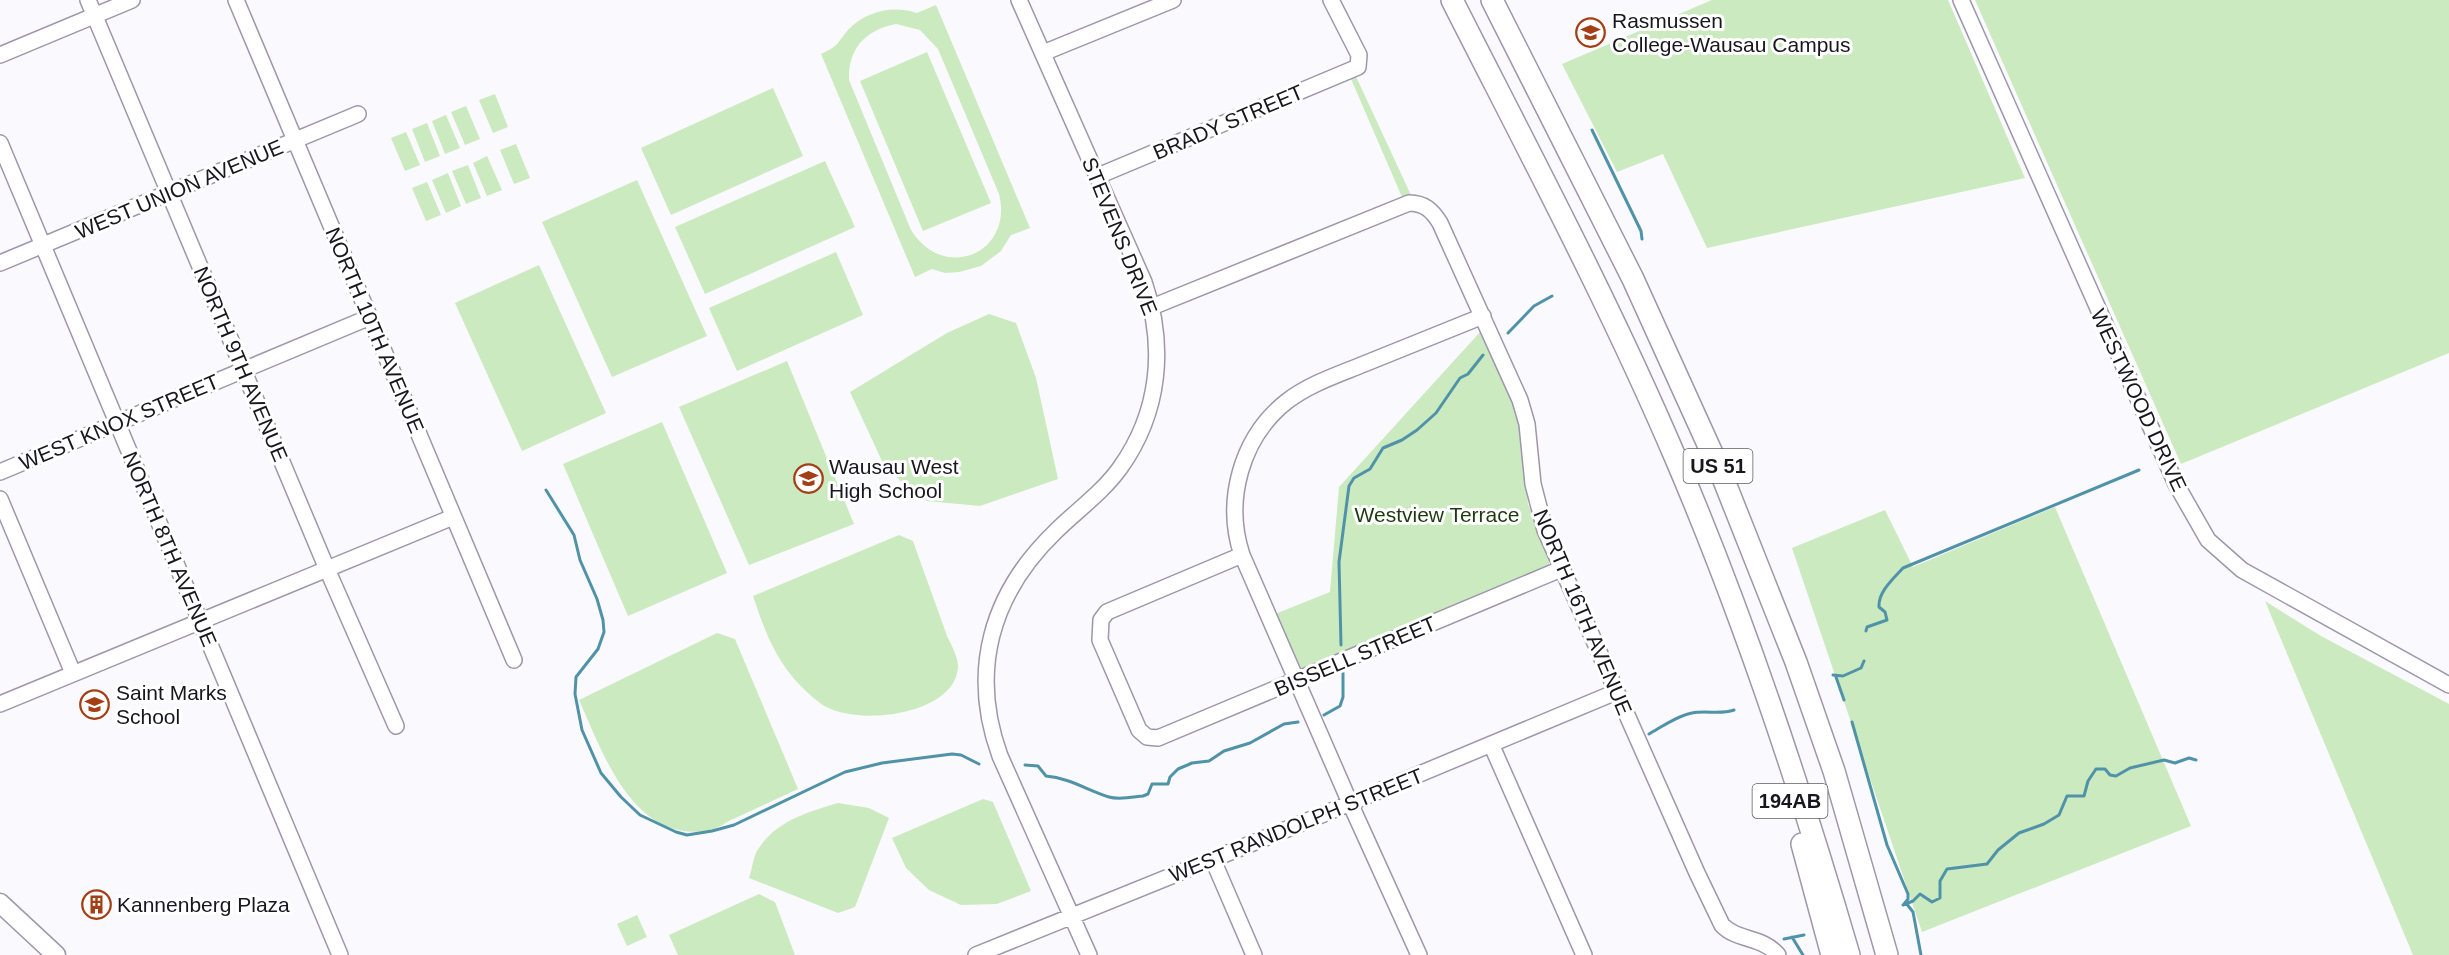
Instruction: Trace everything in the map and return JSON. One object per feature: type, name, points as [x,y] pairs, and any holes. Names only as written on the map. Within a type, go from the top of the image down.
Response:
[{"type":"highway","name":"US 51","points":[[1452,0],[1631,358],[1694,503],[1802,796],[1849,955]]},
{"type":"highway","name":"US 51","points":[[1492,0],[1633,279],[1705,434],[1773,602],[1897,955]]},
{"type":"highway","name":"194AB","points":[[1748,646],[1832,955]]},
{"type":"highway","name":"US 51","points":[[1834,771],[1887,955]]},
{"type":"main road","points":[[0,903],[56,955]]},
{"type":"street","name":"NORTH 9TH AVENUE","points":[[88,0],[327,569],[396,726]]},
{"type":"street","points":[[0,55],[132,0]]},
{"type":"street","name":"NORTH 10TH AVENUE","points":[[236,0],[514,660]]},
{"type":"street","name":"STEVENS DRIVE","points":[[1019,0],[1144,282],[1152,307],[1158,351],[1156,379],[1147,415],[1133,448],[1104,487],[1054,532],[1029,558],[1012,582],[996,619],[985,671],[985,699],[994,742],[1089,955]]},
{"type":"street","points":[[1043,53],[1173,0]]},
{"type":"street","name":"BRADY STREET","points":[[1098,176],[1358,67],[1359,55],[1331,0]]},
{"type":"street","name":"WESTWOOD DRIVE","points":[[1961,0],[2176,484],[2208,540],[2242,570],[2449,685]]},
{"type":"street","name":"WEST UNION AVENUE","points":[[0,263],[358,114]]},
{"type":"street","name":"NORTH 8TH AVENUE","points":[[0,142],[340,955]]},
{"type":"street","name":"NORTH 16TH AVENUE","points":[[1152,307],[1409,202],[1422,204],[1435,214],[1520,400],[1527,424],[1536,500],[1545,530],[1722,925],[1728,931],[1769,946],[1778,955]]},
{"type":"street","points":[[1419,955],[1242,555],[1234,523],[1238,477],[1252,442],[1274,412],[1287,401],[1315,384],[1483,316]]},
{"type":"street","name":"WEST KNOX STREET","points":[[0,472],[370,317]]},
{"type":"street","points":[[0,499],[73,673]]},
{"type":"street","points":[[0,704],[453,517]]},
{"type":"street","name":"BISSELL STREET","points":[[1242,555],[1107,612],[1101,620],[1100,640],[1139,730],[1147,737],[1158,738],[1561,569]]},
{"type":"street","name":"WEST RANDOLPH STREET","points":[[976,955],[1212,860],[1616,692]]},
{"type":"street","points":[[1491,744],[1584,955]]},
{"type":"street","points":[[1212,860],[1254,955]]},
{"type":"green space","points":[[1712,0],[1948,0],[2025,178],[1707,248],[1663,154],[1617,172],[1562,64]]},
{"type":"green space","points":[[1975,0],[2449,0],[2449,353],[2181,464]]},
{"type":"green space","points":[[936,5],[1030,228],[1011,235],[1001,251],[981,266],[945,273],[932,269],[915,277],[821,54],[835,46],[855,23],[871,14],[889,10],[917,13]],"holes":[[[896,24],[920,30],[938,49],[999,194],[1001,215],[996,232],[986,245],[973,254],[957,257],[941,255],[925,246],[911,230],[849,80],[849,69],[855,50],[867,36]]]},
{"type":"green space","points":[[927,52],[991,203],[923,231],[860,81]]},
{"type":"green space","points":[[1353,70],[1410,193],[1412,203],[1405,204],[1348,72]]},
{"type":"green space","points":[[773,88],[803,156],[671,215],[641,148]]},
{"type":"green space","points":[[495,94],[508,127],[493,133],[479,100]]},
{"type":"green space","points":[[466,106],[480,139],[465,145],[451,112]]},
{"type":"green space","points":[[446,115],[460,148],[445,154],[432,121]]},
{"type":"green space","points":[[427,123],[440,156],[425,162],[412,129]]},
{"type":"green space","points":[[406,132],[420,165],[405,171],[391,138]]},
{"type":"green space","points":[[516,144],[530,178],[514,184],[500,150]]},
{"type":"green space","points":[[487,156],[502,190],[487,196],[473,163]]},
{"type":"green space","points":[[825,161],[855,227],[705,294],[675,227]]},
{"type":"green space","points":[[468,165],[481,198],[466,204],[452,171]]},
{"type":"green space","points":[[448,173],[461,206],[446,213],[432,180]]},
{"type":"green space","points":[[637,180],[707,336],[612,377],[542,222]]},
{"type":"green space","points":[[427,182],[441,215],[426,221],[412,188]]},
{"type":"green space","points":[[836,252],[863,315],[737,371],[709,308]]},
{"type":"green space","points":[[539,265],[606,413],[522,451],[455,303]]},
{"type":"green space","points":[[989,314],[1016,323],[1036,378],[1058,479],[980,506],[927,501],[905,486],[882,461],[850,392],[947,333]]},
{"type":"green space","name":"Westview Terrace","points":[[1481,331],[1511,394],[1520,427],[1528,504],[1549,560],[1549,567],[1542,572],[1301,668],[1275,614],[1330,592],[1339,487]]},
{"type":"green space","points":[[787,361],[854,524],[749,565],[679,407]]},
{"type":"green space","points":[[662,422],[727,573],[628,616],[563,464]]},
{"type":"green space","points":[[2055,507],[2191,826],[1922,932],[1792,548],[1885,510],[1913,567]]},
{"type":"green space","points":[[899,535],[913,541],[956,655],[958,666],[953,683],[941,696],[901,713],[855,715],[835,711],[820,703],[807,692],[786,668],[764,627],[753,596]]},
{"type":"green space","points":[[2265,601],[2321,636],[2449,704],[2449,955],[2413,955]]},
{"type":"green space","points":[[717,633],[735,639],[798,789],[719,827],[706,831],[680,830],[658,822],[640,808],[624,789],[610,767],[579,700]]},
{"type":"green space","points":[[983,799],[993,802],[1031,891],[997,904],[961,905],[929,890],[906,868],[892,838]]},
{"type":"green space","points":[[838,803],[869,808],[889,818],[855,907],[838,913],[749,878],[757,851],[773,832],[793,819]]},
{"type":"green space","points":[[759,894],[775,902],[795,955],[678,955],[669,935]]},
{"type":"green space","points":[[637,915],[647,937],[627,946],[617,924]]},
{"type":"waterway","points":[[1592,130],[1641,231],[1642,239]]},
{"type":"waterway","points":[[1508,333],[1534,306],[1552,296]]},
{"type":"waterway","points":[[1341,645],[1339,562],[1349,486],[1354,478],[1370,469],[1383,448],[1402,440],[1436,413],[1460,378],[1468,374],[1483,355]]},
{"type":"waterway","points":[[1866,631],[1867,627],[1887,620],[1885,612],[1879,607],[1879,601],[1887,586],[1903,568],[2139,470]]},
{"type":"waterway","points":[[546,490],[574,535],[580,560],[597,599],[603,620],[604,632],[598,649],[576,677],[575,694],[582,730],[601,773],[640,815],[687,835],[734,825],[845,772],[882,763],[952,754],[961,755],[979,764]]},
{"type":"waterway","points":[[1833,675],[1843,676],[1861,668],[1864,661]]},
{"type":"waterway","points":[[1324,715],[1340,706],[1343,697],[1343,673]]},
{"type":"waterway","points":[[1836,677],[1844,700]]},
{"type":"waterway","points":[[1649,734],[1686,714],[1734,710]]},
{"type":"waterway","points":[[1025,765],[1038,766],[1046,776],[1070,782],[1109,797],[1143,796],[1148,794],[1152,784],[1168,784],[1170,777],[1178,769],[1192,763],[1209,761],[1224,751],[1250,743],[1284,724],[1298,722]]},
{"type":"waterway","points":[[1852,722],[1887,845],[1908,894],[1908,899],[1904,904]]},
{"type":"waterway","points":[[1903,905],[1913,901],[1920,894],[1932,902],[1940,898],[1940,881],[1947,869],[1987,864],[1998,850],[2019,833],[2044,824],[2059,815],[2067,796],[2084,796],[2088,781],[2096,769],[2105,769],[2110,775],[2116,776],[2130,768],[2164,760],[2175,763],[2189,758],[2196,760]]},
{"type":"waterway","points":[[1906,903],[1913,912],[1921,955]]},
{"type":"waterway","points":[[1784,939],[1804,935]]},
{"type":"waterway","points":[[1792,937],[1803,955]]},
{"type":"place","name":"Rasmussen College-Wausau Campus","points":[[1591,32]]},
{"type":"place","name":"Wausau West High School","points":[[808,478]]},
{"type":"place","name":"Saint Marks School","points":[[95,704]]},
{"type":"place","name":"Kannenberg Plaza","points":[[96,904]]}]
